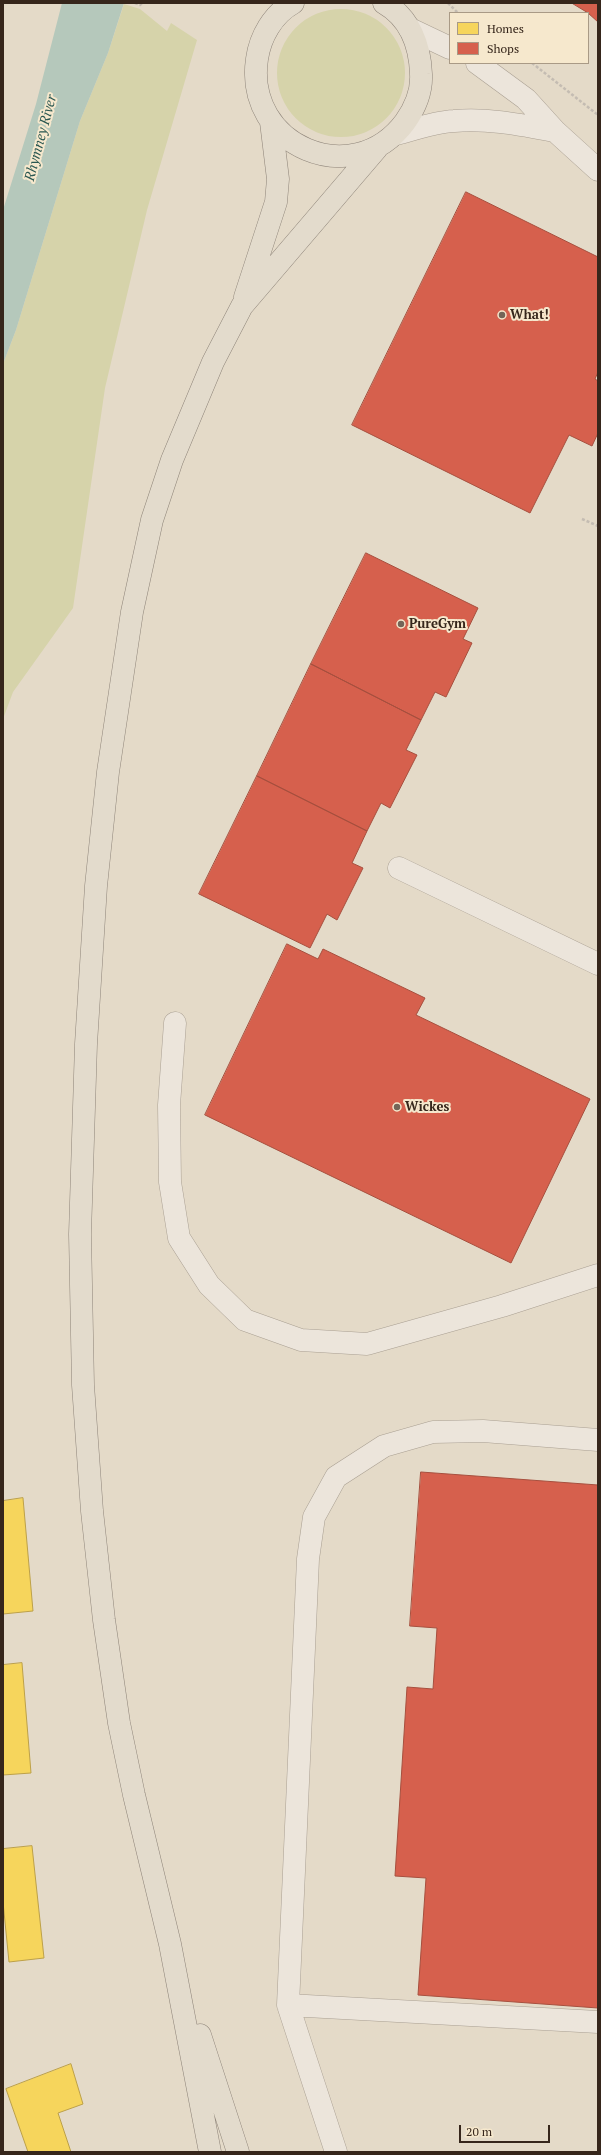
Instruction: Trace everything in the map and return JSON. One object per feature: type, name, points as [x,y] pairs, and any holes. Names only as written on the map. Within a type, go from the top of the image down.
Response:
[{"type":"main road","points":[[289,4],[269,26],[258,49],[255,74],[259,100],[271,122],[287,139],[308,151],[331,156],[355,155],[377,148]]},
{"type":"main road","points":[[242,306],[377,148],[396,134],[413,110],[422,83],[421,55],[410,29],[388,4]]},
{"type":"main road","points":[[210,2152],[170,1944],[137,1809],[119,1723],[104,1620],[92,1511],[83,1385],[80,1283],[81,1180],[86,1044],[96,886],[108,772],[123,665],[144,553],[161,492],[189,416],[213,362],[242,306],[276,202],[278,178],[271,122]]},
{"type":"main road","points":[[170,1944],[238,2152]]},
{"type":"street","points":[[410,29],[449,48]]},
{"type":"street","points":[[477,64],[526,99],[555,132],[598,170]]},
{"type":"street","points":[[396,134],[453,121],[479,120],[508,122],[555,132]]},
{"type":"street","points":[[399,868],[598,964]]},
{"type":"street","points":[[175,1023],[169,1105],[170,1182],[179,1238],[209,1285],[245,1320],[301,1340],[367,1344],[502,1306],[598,1275]]},
{"type":"street","points":[[336,2152],[288,2005],[308,1559],[314,1517],[336,1477],[384,1446],[433,1432],[483,1431],[598,1440]]},
{"type":"street","points":[[288,2005],[598,2022]]},
{"type":"path","points":[[135,3],[140,5],[142,3]]},
{"type":"path","points":[[448,3],[457,12]]},
{"type":"path","points":[[533,64],[598,115]]},
{"type":"path","points":[[582,519],[598,526]]},
{"type":"shaded area","points":[[124,4],[140,9],[167,31],[171,23],[197,40],[147,210],[105,388],[73,608],[13,692],[3,719],[3,364],[16,330],[80,121],[108,53]]},
{"type":"shaded area","points":[[347,9],[371,16],[382,23],[391,32],[400,48],[404,60],[404,86],[398,103],[391,114],[382,123],[371,130],[354,136],[335,137],[311,130],[300,123],[291,114],[284,103],[278,86],[277,67],[284,43],[291,32],[300,23],[311,16],[328,10]]},
{"type":"water","name":"Rhymney River","points":[[62,3],[124,3],[108,53],[80,121],[16,330],[3,364],[3,210],[36,104]]},
{"type":"building: Homes","points":[[23,1498],[33,1611],[3,1614],[3,1501]]},
{"type":"building: Homes","points":[[22,1663],[31,1773],[3,1775],[3,1665]]},
{"type":"building: Homes","points":[[32,1846],[44,1958],[9,1962],[3,1902],[3,1849]]},
{"type":"building: Homes","points":[[71,2064],[83,2104],[58,2113],[71,2152],[28,2152],[6,2089]]},
{"type":"building: Shops","points":[[572,3],[598,3],[598,22],[589,14],[589,12],[586,12]]},
{"type":"building: Shops","name":"What!","points":[[466,192],[598,257],[598,372],[595,379],[598,381],[598,433],[592,446],[569,435],[530,513],[352,425]]},
{"type":"building: Shops","name":"PureGym","points":[[366,553],[478,608],[463,639],[472,643],[446,697],[435,692],[421,720],[311,664]]},
{"type":"building: Shops","points":[[311,664],[421,720],[406,750],[417,755],[390,808],[381,803],[367,831],[257,776]]},
{"type":"building: Shops","points":[[257,776],[367,831],[352,863],[363,868],[337,920],[327,914],[310,948],[199,894]]},
{"type":"building: Shops","name":"Wickes","points":[[287,944],[318,959],[323,949],[425,998],[416,1015],[590,1099],[511,1263],[205,1115]]},
{"type":"building: Shops","points":[[421,1472],[598,1485],[598,2008],[418,1995],[426,1878],[395,1876],[407,1687],[433,1689],[437,1628],[410,1626]]},
{"type":"place","name":"What!","points":[[502,315]]},
{"type":"place","name":"PureGym","points":[[401,624]]},
{"type":"place","name":"Wickes","points":[[397,1107]]}]
